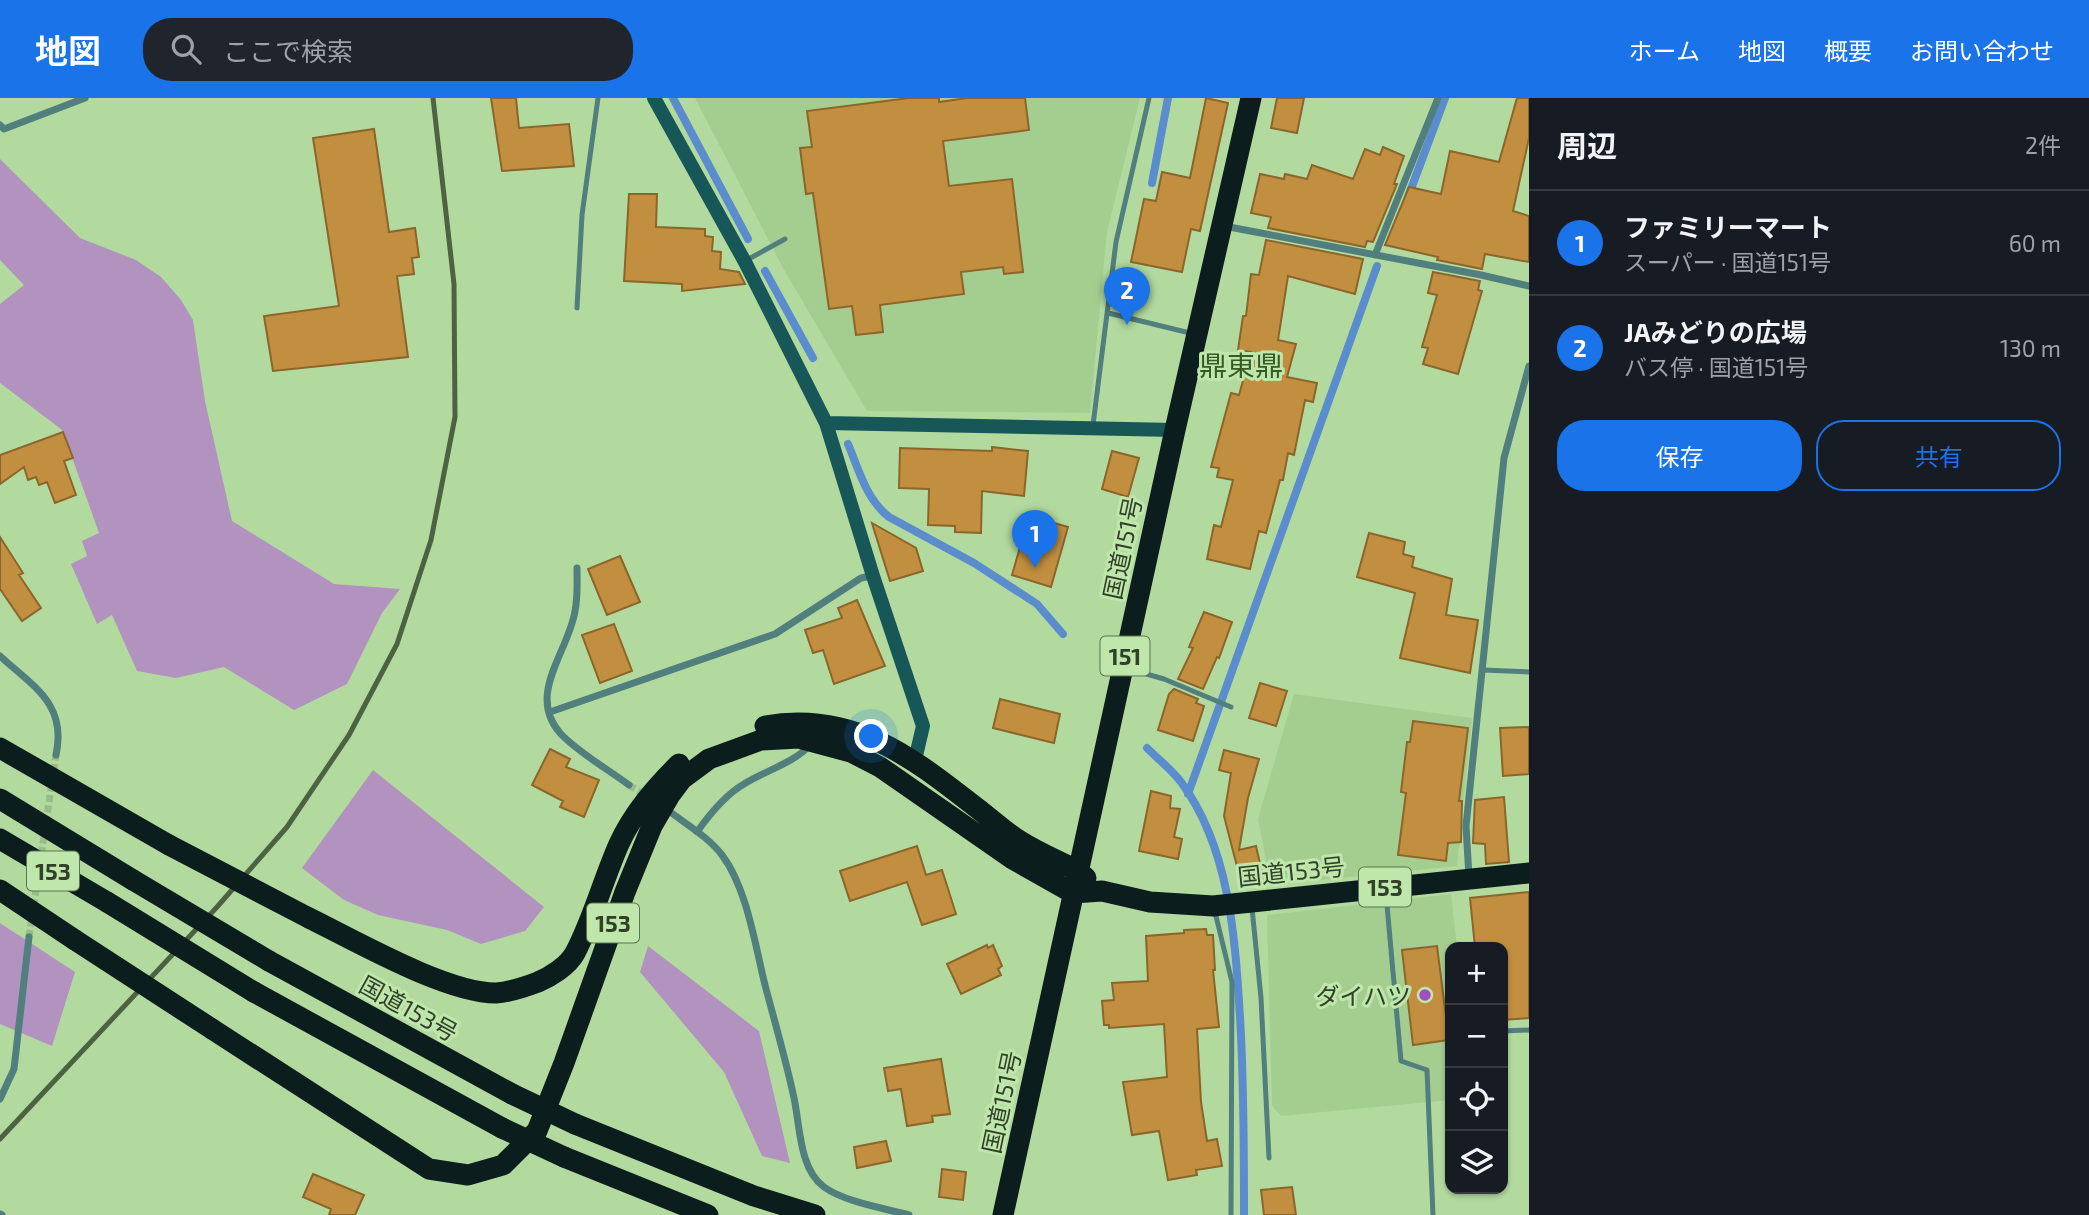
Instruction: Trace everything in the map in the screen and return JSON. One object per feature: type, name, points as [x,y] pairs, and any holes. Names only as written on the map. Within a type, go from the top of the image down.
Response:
[{"type":"highway","name":"国道151号","points":[[1003,1215],[1175,430],[1251,98]]},
{"type":"highway","name":"153","points":[[0,748],[169,845],[309,918],[429,975],[476,991],[498,993],[525,987],[549,978],[574,956],[619,843],[655,788],[683,760],[716,740],[755,727],[800,722],[836,725],[871,736],[915,760],[1020,841],[1078,871]]},
{"type":"highway","name":"153","points":[[0,890],[429,1169],[468,1175],[503,1165],[537,1131],[652,826],[670,794],[694,769],[725,751],[761,740],[799,737],[851,752],[880,767],[1010,858],[1073,893]]},
{"type":"highway","name":"国道153号","points":[[0,799],[269,961],[512,1094],[575,1124],[754,1196],[815,1215]]},
{"type":"highway","name":"153","points":[[0,839],[254,992],[502,1128],[564,1157],[708,1215]]},
{"type":"highway","name":"国道153号","points":[[1078,871],[1102,891]]},
{"type":"highway","name":"国道153号","points":[[1073,893],[1102,891],[1150,902],[1215,905],[1529,873]]},
{"type":"main road","points":[[654,98],[745,261],[826,423],[923,726],[915,760]]},
{"type":"main road","points":[[826,423],[1175,430]]},
{"type":"street","points":[[0,125],[4,129],[85,98]]},
{"type":"street","points":[[1375,255],[1438,98]]},
{"type":"street","points":[[1222,225],[1529,286]]},
{"type":"street","points":[[1469,878],[1466,827],[1504,458],[1529,366]]},
{"type":"street","points":[[577,568],[575,611],[548,680],[548,705],[560,733],[629,785]]},
{"type":"street","points":[[550,712],[775,634],[861,578],[873,576]]},
{"type":"street","points":[[0,656],[45,696],[57,718],[61,735],[56,755]]},
{"type":"street","points":[[697,832],[709,815],[741,785],[800,756],[814,741]]},
{"type":"street","points":[[673,814],[722,855],[737,882],[786,1063],[804,1151],[811,1172],[823,1186],[853,1200],[909,1215]]},
{"type":"street","points":[[0,1099],[14,1069],[29,937]]},
{"type":"lane","points":[[577,307],[582,215],[598,98]]},
{"type":"lane","points":[[1093,429],[1116,242],[1149,98]]},
{"type":"lane","points":[[745,261],[785,239]]},
{"type":"lane","points":[[1108,313],[1197,335]]},
{"type":"lane","points":[[1123,667],[1164,679],[1231,707]]},
{"type":"lane","points":[[1483,670],[1529,672]]},
{"type":"lane","points":[[1385,887],[1401,1061],[1427,1070],[1433,1215]]},
{"type":"lane","points":[[1246,902],[1261,998],[1269,1158]]},
{"type":"lane","points":[[1215,905],[1232,982],[1231,1215]]},
{"type":"lane","points":[[1508,1031],[1529,1030]]},
{"type":"shaded area","points":[[695,98],[1140,98],[1107,232],[1090,413],[867,411],[783,268]]},
{"type":"shaded area","points":[[0,159],[80,238],[136,260],[161,277],[181,300],[193,320],[205,401],[232,521],[334,584],[400,589],[382,613],[347,684],[294,710],[224,667],[176,678],[137,671],[112,615],[97,624],[71,564],[87,556],[82,541],[99,533],[63,432],[0,383],[0,304],[24,285],[0,260]]},
{"type":"shaded area","points":[[1294,694],[1472,718],[1457,866],[1271,885],[1258,819]]},
{"type":"shaded area","points":[[373,770],[544,907],[525,931],[481,944],[447,930],[378,915],[344,900],[302,868]]},
{"type":"shaded area","points":[[1451,894],[1456,942],[1445,942],[1445,1100],[1281,1116],[1272,1106],[1267,915]]},
{"type":"shaded area","points":[[0,923],[75,972],[52,1046],[0,1024]]},
{"type":"shaded area","points":[[648,946],[759,1031],[790,1163],[762,1156],[724,1072],[640,972]]},
{"type":"building","points":[[491,98],[516,98],[519,128],[569,124],[574,166],[502,171]]},
{"type":"building","points":[[909,98],[939,98],[939,102],[967,98],[1025,98],[1029,130],[943,141],[949,186],[1012,179],[1023,272],[1004,274],[1003,267],[961,272],[964,294],[880,305],[883,332],[856,335],[852,306],[829,309],[813,193],[806,194],[800,148],[812,147],[807,111]]},
{"type":"building","points":[[1206,98],[1228,103],[1200,231],[1191,229],[1182,272],[1131,262],[1144,199],[1156,201],[1162,172],[1190,178]]},
{"type":"building","points":[[1277,98],[1304,98],[1297,133],[1271,128]]},
{"type":"building","points":[[1517,98],[1529,98],[1529,138],[1513,211],[1529,216],[1529,262],[1485,254],[1482,269],[1385,245],[1409,187],[1441,194],[1450,151],[1499,162]]},
{"type":"building","points":[[374,129],[389,232],[415,228],[419,257],[412,258],[414,274],[397,276],[408,357],[273,371],[264,316],[339,306],[313,138]]},
{"type":"building","points":[[1383,147],[1404,156],[1394,184],[1397,184],[1373,242],[1367,241],[1365,247],[1268,228],[1271,217],[1251,213],[1260,174],[1284,179],[1285,174],[1307,179],[1312,165],[1353,179],[1365,149],[1380,155]]},
{"type":"building","points":[[629,194],[657,194],[656,227],[705,229],[705,236],[713,237],[712,251],[721,252],[720,269],[739,272],[745,284],[682,291],[682,284],[624,281]]},
{"type":"building","points":[[1266,240],[1363,259],[1355,294],[1288,276],[1278,340],[1296,344],[1287,377],[1317,383],[1313,402],[1305,400],[1294,455],[1288,453],[1283,480],[1280,480],[1266,533],[1259,531],[1250,569],[1207,559],[1214,525],[1221,527],[1233,480],[1217,477],[1219,468],[1211,467],[1231,393],[1239,395],[1251,352],[1238,350],[1243,316],[1246,316],[1251,274],[1259,275]]},
{"type":"building","points":[[1433,272],[1480,281],[1478,290],[1482,291],[1458,374],[1423,364],[1428,348],[1422,347],[1437,295],[1428,293]]},
{"type":"building","points":[[63,432],[73,458],[64,461],[76,495],[55,503],[47,482],[39,485],[36,477],[28,480],[24,467],[0,484],[0,455]]},
{"type":"building","points":[[992,447],[1028,451],[1024,496],[982,491],[981,533],[955,532],[955,526],[928,525],[929,489],[899,488],[900,448],[992,451]]},
{"type":"building","points":[[1112,451],[1139,458],[1128,497],[1102,489]]},
{"type":"building","points":[[1029,516],[1068,527],[1051,587],[1012,575]]},
{"type":"building","points":[[872,523],[916,548],[923,571],[890,581]]},
{"type":"building","points":[[1369,533],[1405,542],[1403,554],[1414,557],[1412,567],[1452,579],[1446,615],[1478,620],[1470,673],[1400,658],[1415,593],[1357,577]]},
{"type":"building","points":[[0,537],[23,573],[19,575],[41,608],[22,621],[0,589]]},
{"type":"building","points":[[620,556],[640,602],[607,615],[588,569]]},
{"type":"building","points":[[857,600],[885,666],[834,684],[823,650],[813,653],[805,630],[842,618],[838,608]]},
{"type":"building","points":[[1204,612],[1232,622],[1219,658],[1217,657],[1203,689],[1178,679],[1193,648],[1189,647]]},
{"type":"building","points":[[614,624],[632,671],[600,683],[582,635]]},
{"type":"building","points":[[1260,683],[1287,691],[1276,726],[1249,718]]},
{"type":"building","points":[[1174,689],[1198,699],[1196,703],[1204,706],[1193,741],[1158,730],[1169,694]]},
{"type":"building","points":[[1000,699],[1060,714],[1054,743],[993,728]]},
{"type":"building","points":[[1413,721],[1468,728],[1459,801],[1462,801],[1461,842],[1448,843],[1446,861],[1398,855],[1406,793],[1401,792],[1407,742],[1410,742]]},
{"type":"building","points":[[1529,727],[1529,774],[1503,776],[1500,728]]},
{"type":"building","points":[[550,749],[570,759],[566,767],[599,780],[584,817],[560,807],[563,801],[532,785]]},
{"type":"building","points":[[1224,750],[1259,759],[1248,798],[1239,850],[1256,846],[1264,881],[1242,886],[1224,816],[1231,773],[1219,770]]},
{"type":"building","points":[[1151,791],[1171,796],[1170,808],[1180,809],[1174,837],[1182,839],[1178,859],[1139,851]]},
{"type":"building","points":[[1504,797],[1509,862],[1486,864],[1485,844],[1473,843],[1475,800]]},
{"type":"building","points":[[917,846],[926,875],[942,870],[956,914],[922,925],[907,882],[850,901],[840,871]]},
{"type":"building","points":[[1529,892],[1529,1018],[1508,1020],[1508,942],[1474,942],[1470,898]]},
{"type":"building","points":[[1206,929],[1207,935],[1213,935],[1213,970],[1219,1027],[1197,1029],[1201,1102],[1207,1141],[1217,1139],[1222,1166],[1196,1170],[1197,1175],[1168,1180],[1159,1131],[1132,1135],[1123,1082],[1167,1077],[1164,1024],[1109,1028],[1109,1025],[1104,1025],[1102,1001],[1114,1000],[1112,983],[1148,981],[1146,936]]},
{"type":"building","points":[[987,945],[988,948],[993,945],[1002,966],[998,969],[1001,975],[961,994],[947,964]]},
{"type":"building","name":"ダイハツ","points":[[1437,946],[1445,1009],[1445,1041],[1413,1045],[1402,950]]},
{"type":"building","points":[[941,1059],[950,1114],[932,1116],[933,1122],[907,1126],[901,1089],[888,1091],[884,1068]]},
{"type":"building","points":[[886,1141],[891,1161],[857,1168],[854,1147]]},
{"type":"building","points":[[942,1169],[966,1172],[963,1200],[939,1197]]},
{"type":"building","points":[[313,1174],[364,1195],[355,1215],[329,1215],[331,1209],[303,1197]]},
{"type":"building","points":[[1292,1187],[1296,1215],[1264,1215],[1261,1190]]},
{"type":"waterway","points":[[673,98],[748,239]]},
{"type":"waterway","points":[[1152,183],[1168,98]]},
{"type":"waterway","points":[[1408,197],[1445,98]]},
{"type":"waterway","points":[[1188,794],[1377,266]]},
{"type":"waterway","points":[[765,271],[813,358]]},
{"type":"waterway","points":[[848,444],[869,493],[881,510],[889,517],[974,563],[1037,604],[1063,634]]},
{"type":"waterway","points":[[1147,748],[1177,777],[1197,808],[1210,835],[1227,895],[1236,956],[1241,1042],[1244,1215]]},
{"type":"tunnel","points":[[29,937],[56,755]]},
{"type":"tunnel","points":[[629,785],[646,796]]},
{"type":"railway","points":[[0,1139],[217,907],[287,827],[349,735],[397,644],[431,540],[455,417],[454,284],[433,98]]},
{"type":"place","name":"JAみどりの広場","points":[[1127,325]]},
{"type":"place","name":"ファミリーマート","points":[[1035,568]]},
{"type":"place","name":"ダイハツ","points":[[1425,995]]},
{"type":"district","name":"鼎東鼎","points":[[1241,365]]}]
